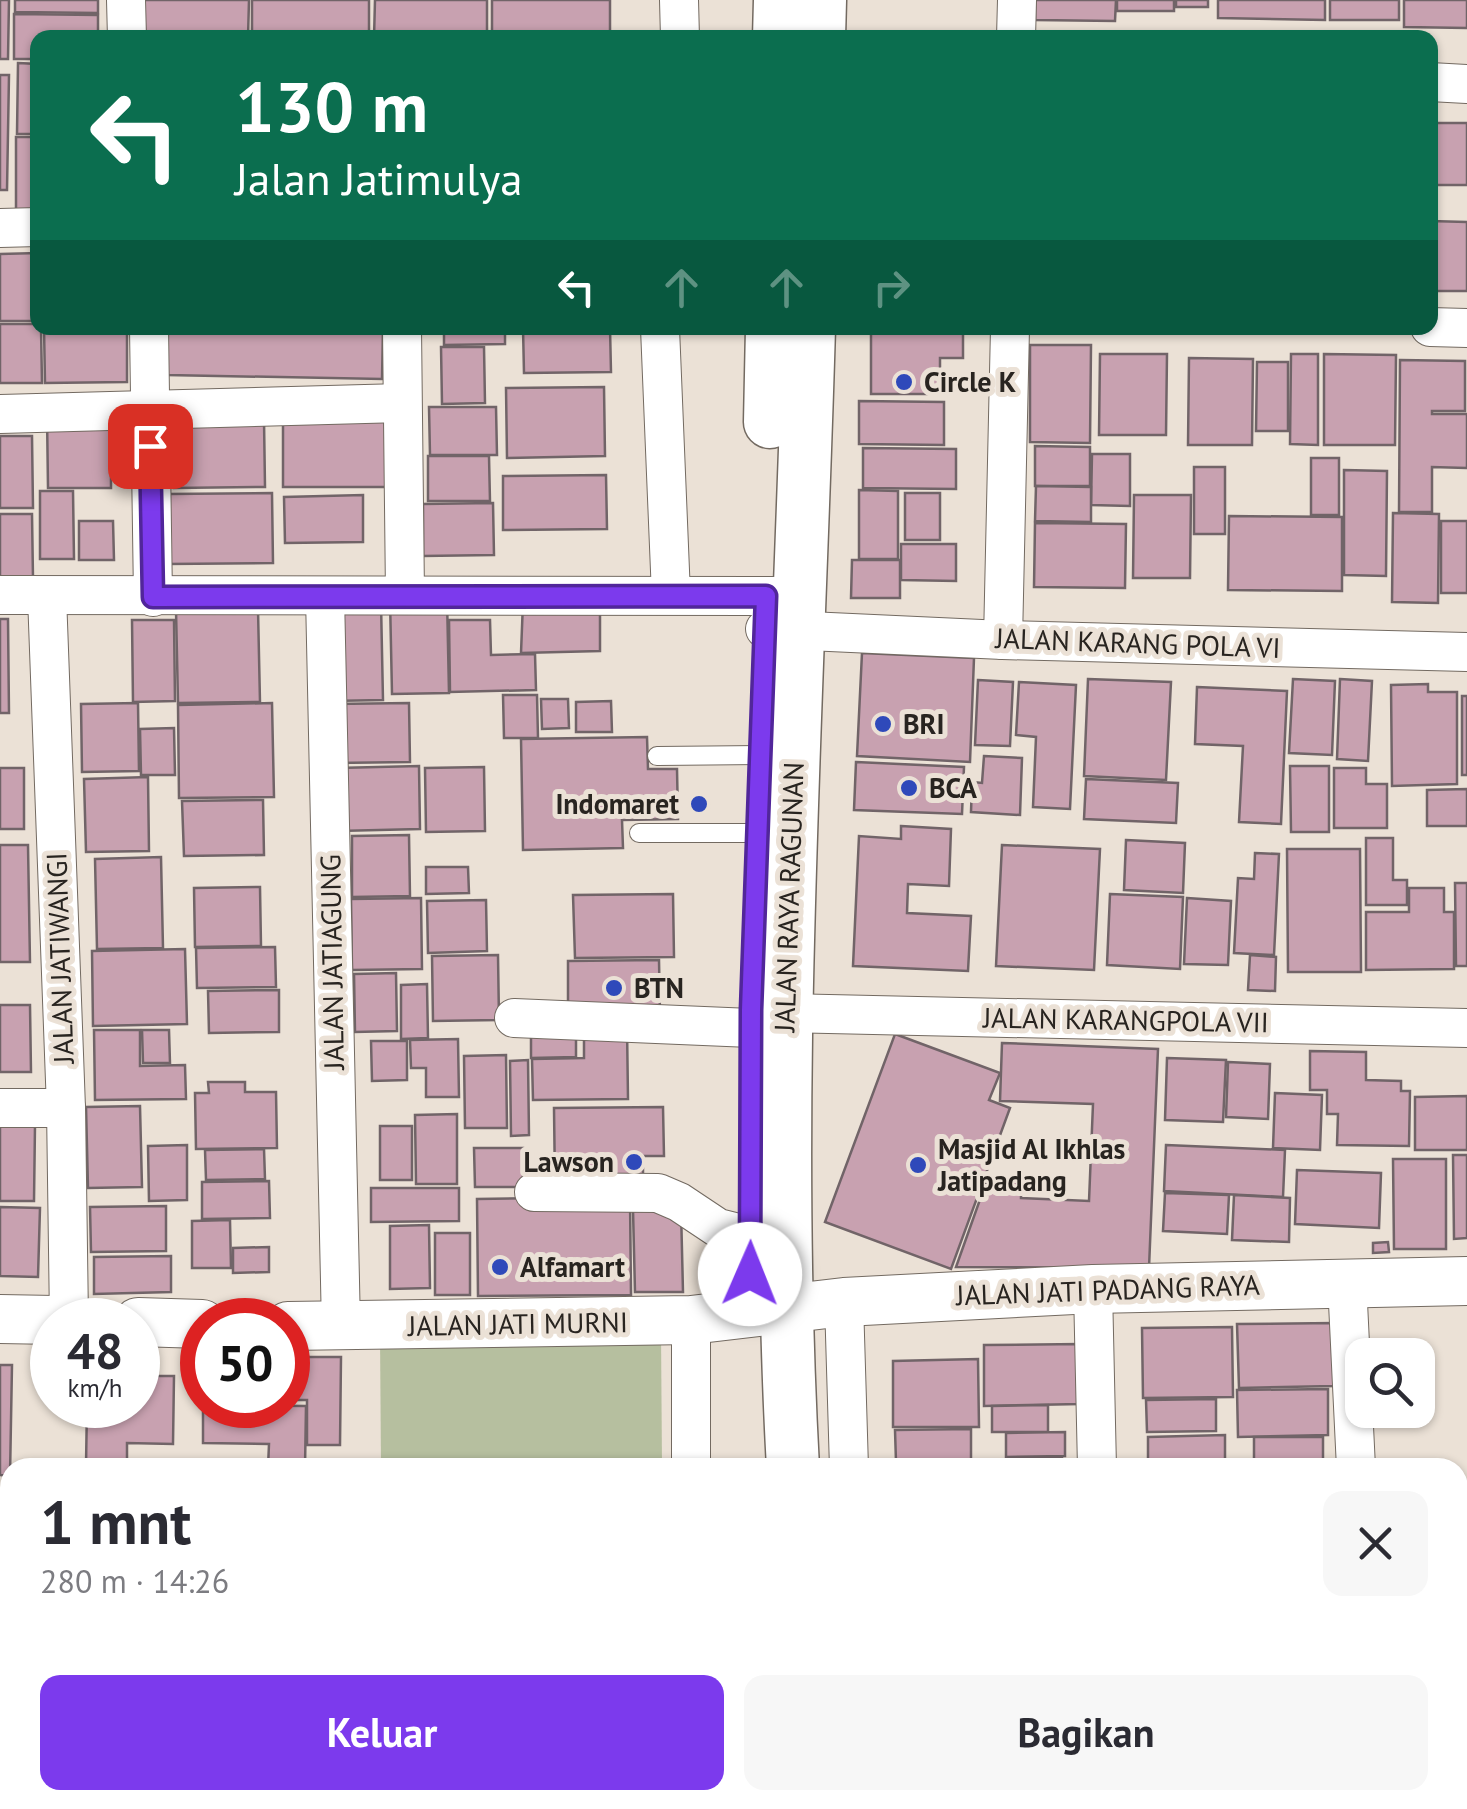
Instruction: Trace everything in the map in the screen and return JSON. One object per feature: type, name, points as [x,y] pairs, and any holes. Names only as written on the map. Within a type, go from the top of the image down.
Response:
[{"type":"main road","points":[[779,30],[780,0]]},
{"type":"main road","points":[[819,30],[820,0]]},
{"type":"main road","name":"JALAN RAYA RAGUNAN","points":[[759,1458],[767,1310],[767,1021],[758,833],[761,755],[788,617],[772,335]]},
{"type":"main road","name":"JALAN RAYA RAGUNAN","points":[[791,1458],[767,1310],[750,1236],[767,1021],[788,617],[808,335]]},
{"type":"street","points":[[126,0],[127,30]]},
{"type":"street","points":[[679,0],[680,30]]},
{"type":"street","points":[[1016,30],[1017,0]]},
{"type":"street","points":[[1438,82],[1467,84]]},
{"type":"street","points":[[0,228],[30,227]]},
{"type":"street","points":[[1438,327],[1467,328]]},
{"type":"street","points":[[150,335],[153,597]]},
{"type":"street","points":[[402,335],[405,595]]},
{"type":"street","points":[[660,335],[671,595]]},
{"type":"street","points":[[1003,640],[1010,335]]},
{"type":"street","points":[[0,414],[402,403]]},
{"type":"street","name":"JALAN KARANG POLA VI","points":[[0,595],[671,595],[788,617],[1003,640],[1467,652]]},
{"type":"street","name":"JALAN JATIWANGI","points":[[46,596],[66,1108],[69,1298]]},
{"type":"street","name":"JALAN JATIAGUNG","points":[[326,596],[340,1328]]},
{"type":"street","name":"JALAN KARANGPOLA VII","points":[[514,1018],[1467,1028]]},
{"type":"street","points":[[0,1108],[66,1108]]},
{"type":"street","points":[[534,1192],[658,1193],[718,1228],[750,1236]]},
{"type":"street","name":"JALAN JATI PADANG RAYA","points":[[767,1310],[844,1302],[1093,1289],[1467,1281]]},
{"type":"street","points":[[1347,1282],[1356,1458]]},
{"type":"street","points":[[1093,1289],[1097,1458]]},
{"type":"street","points":[[844,1302],[849,1458]]},
{"type":"street","name":"JALAN JATI MURNI","points":[[310,1327],[691,1320],[767,1310]]},
{"type":"street","points":[[0,1318],[30,1319]]},
{"type":"street","points":[[691,1320],[692,1458]]},
{"type":"lane","points":[[657,756],[761,755]]},
{"type":"lane","points":[[639,833],[758,833]]},
{"type":"green space","points":[[661,1332],[662,1458],[381,1458],[380,1334]]},
{"type":"building","points":[[0,0],[9,0],[8,59],[0,59]]},
{"type":"building","points":[[15,0],[98,0],[98,13],[15,12]]},
{"type":"building","points":[[129,0],[249,0],[248,30],[128,30]]},
{"type":"building","points":[[252,0],[369,0],[369,30],[252,30]]},
{"type":"building","points":[[375,0],[487,0],[487,30],[374,30]]},
{"type":"building","points":[[492,0],[610,0],[610,30],[492,30]]},
{"type":"building","points":[[1035,0],[1116,0],[1115,21],[1035,20]]},
{"type":"building","points":[[1117,0],[1174,0],[1174,11],[1117,11]]},
{"type":"building","points":[[1176,0],[1208,0],[1208,7],[1176,7]]},
{"type":"building","points":[[1218,0],[1325,0],[1325,20],[1218,18]]},
{"type":"building","points":[[1330,0],[1399,0],[1399,20],[1330,20]]},
{"type":"building","points":[[1404,0],[1467,0],[1467,28],[1404,27]]},
{"type":"building","points":[[14,14],[98,15],[98,30],[30,30],[30,59],[14,59]]},
{"type":"building","points":[[18,63],[30,64],[30,134],[17,134]]},
{"type":"building","points":[[0,75],[9,75],[7,190],[0,190]]},
{"type":"building","points":[[1438,123],[1467,123],[1467,185],[1438,185]]},
{"type":"building","points":[[16,137],[30,137],[30,210],[16,210]]},
{"type":"building","points":[[1438,221],[1467,222],[1467,291],[1438,291]]},
{"type":"building","points":[[30,253],[30,321],[0,321],[0,254]]},
{"type":"building","points":[[0,324],[30,324],[30,335],[41,335],[42,383],[0,383]]},
{"type":"building","points":[[44,335],[127,335],[127,382],[45,383]]},
{"type":"building","points":[[168,335],[383,335],[382,379],[167,375]]},
{"type":"building","points":[[444,335],[505,335],[505,344],[444,345]]},
{"type":"building","points":[[523,335],[610,335],[611,372],[524,373]]},
{"type":"building","points":[[871,335],[963,335],[963,358],[940,358],[940,394],[871,394]]},
{"type":"building","points":[[1030,345],[1091,345],[1090,443],[1030,442]]},
{"type":"building","points":[[441,347],[484,347],[485,403],[442,404]]},
{"type":"building","points":[[1100,354],[1167,354],[1166,435],[1099,435]]},
{"type":"building","points":[[1291,354],[1318,354],[1318,445],[1290,444]]},
{"type":"building","points":[[1324,354],[1396,355],[1395,445],[1324,445]]},
{"type":"building","points":[[1189,358],[1253,359],[1252,445],[1188,445]]},
{"type":"building","points":[[1400,360],[1465,361],[1465,411],[1432,414],[1467,414],[1467,468],[1432,467],[1432,512],[1399,512]]},
{"type":"building","points":[[1257,362],[1288,362],[1288,431],[1256,431]]},
{"type":"building","points":[[604,387],[605,456],[507,458],[506,388]]},
{"type":"building","points":[[859,401],[944,402],[944,445],[859,444]]},
{"type":"building","points":[[429,407],[496,407],[497,455],[430,455]]},
{"type":"building","points":[[111,414],[111,488],[48,488],[47,415]]},
{"type":"building","points":[[389,419],[390,487],[283,487],[283,420]]},
{"type":"building","points":[[173,420],[264,420],[265,487],[174,488]]},
{"type":"building","points":[[0,436],[32,436],[33,508],[0,508]]},
{"type":"building","points":[[1035,446],[1090,447],[1090,486],[1035,486]]},
{"type":"building","points":[[863,448],[956,449],[956,489],[863,488]]},
{"type":"building","points":[[1092,454],[1130,454],[1130,506],[1091,505]]},
{"type":"building","points":[[428,456],[489,456],[490,501],[428,501]]},
{"type":"building","points":[[1311,458],[1339,458],[1339,515],[1311,515]]},
{"type":"building","points":[[1194,467],[1225,467],[1225,534],[1194,534]]},
{"type":"building","points":[[1344,470],[1387,471],[1386,576],[1344,575]]},
{"type":"building","points":[[606,475],[607,529],[503,530],[503,476]]},
{"type":"building","points":[[1036,486],[1091,487],[1091,522],[1035,521]]},
{"type":"building","points":[[859,490],[898,491],[898,559],[859,559]]},
{"type":"building","points":[[40,491],[73,491],[74,559],[40,559]]},
{"type":"building","points":[[272,493],[273,563],[167,564],[166,494]]},
{"type":"building","points":[[905,493],[940,493],[940,540],[905,540]]},
{"type":"building","points":[[363,495],[363,542],[285,543],[284,497]]},
{"type":"building","points":[[1134,495],[1191,495],[1190,578],[1133,578]]},
{"type":"building","points":[[493,503],[494,555],[423,556],[423,504]]},
{"type":"building","points":[[1393,513],[1439,514],[1438,603],[1392,602]]},
{"type":"building","points":[[0,514],[32,514],[33,578],[0,578]]},
{"type":"building","points":[[1229,516],[1342,517],[1342,591],[1228,590]]},
{"type":"building","points":[[79,521],[113,521],[114,560],[79,560]]},
{"type":"building","points":[[1441,521],[1467,521],[1467,593],[1441,593]]},
{"type":"building","points":[[1035,523],[1126,524],[1125,588],[1034,587]]},
{"type":"building","points":[[901,544],[956,544],[956,581],[901,580]]},
{"type":"building","points":[[852,560],[900,560],[900,598],[851,598]]},
{"type":"building","points":[[447,598],[449,693],[392,694],[390,599]]},
{"type":"building","points":[[600,601],[600,651],[521,653],[523,602]]},
{"type":"building","points":[[381,603],[383,700],[330,701],[328,604]]},
{"type":"building","points":[[258,609],[260,702],[178,703],[176,610]]},
{"type":"building","points":[[0,619],[8,619],[9,713],[0,713]]},
{"type":"building","points":[[132,620],[174,620],[175,701],[133,702]]},
{"type":"building","points":[[449,620],[490,620],[491,655],[535,654],[536,690],[450,692]]},
{"type":"building","points":[[862,653],[974,658],[970,762],[857,756]]},
{"type":"building","points":[[1088,679],[1171,682],[1166,780],[1084,776]]},
{"type":"building","points":[[1293,679],[1335,681],[1332,755],[1289,753]]},
{"type":"building","points":[[1340,679],[1372,681],[1368,761],[1337,759]]},
{"type":"building","points":[[978,680],[1013,682],[1010,746],[975,745]]},
{"type":"building","points":[[1019,682],[1076,685],[1070,809],[1033,807],[1036,737],[1016,735]]},
{"type":"building","points":[[1428,684],[1428,692],[1457,692],[1457,784],[1392,786],[1391,685]]},
{"type":"building","points":[[1197,687],[1287,691],[1281,824],[1239,822],[1243,746],[1195,744]]},
{"type":"building","points":[[503,695],[537,695],[538,738],[504,738]]},
{"type":"building","points":[[1462,696],[1467,696],[1467,775],[1462,775]]},
{"type":"building","points":[[541,699],[568,699],[569,728],[542,729]]},
{"type":"building","points":[[611,701],[612,732],[576,732],[576,702]]},
{"type":"building","points":[[138,703],[139,771],[82,772],[81,704]]},
{"type":"building","points":[[272,703],[274,797],[179,798],[178,705]]},
{"type":"building","points":[[409,703],[410,762],[334,763],[333,704]]},
{"type":"building","points":[[174,728],[175,775],[141,775],[140,729]]},
{"type":"building","points":[[647,737],[648,769],[677,769],[678,819],[622,820],[623,848],[523,850],[521,739]]},
{"type":"building","points":[[984,756],[1022,758],[1020,815],[971,812],[972,782],[982,783]]},
{"type":"building","name":"BCA","points":[[856,762],[964,767],[962,814],[854,810]]},
{"type":"building","points":[[419,766],[420,829],[338,831],[337,768]]},
{"type":"building","points":[[1290,766],[1329,766],[1329,832],[1291,832]]},
{"type":"building","points":[[484,767],[485,831],[426,832],[425,768]]},
{"type":"building","points":[[0,768],[24,768],[24,829],[0,829]]},
{"type":"building","points":[[1334,768],[1366,768],[1366,784],[1387,784],[1387,828],[1334,828]]},
{"type":"building","points":[[148,777],[149,851],[86,852],[84,779]]},
{"type":"building","points":[[1086,779],[1178,783],[1176,823],[1084,819]]},
{"type":"building","points":[[1467,789],[1467,826],[1427,826],[1427,790]]},
{"type":"building","points":[[263,800],[264,855],[184,856],[182,801]]},
{"type":"building","points":[[901,826],[951,829],[949,886],[908,884],[907,913],[971,916],[968,971],[853,966],[859,836],[901,839]]},
{"type":"building","points":[[409,835],[410,896],[352,897],[352,836]]},
{"type":"building","points":[[1366,838],[1393,838],[1393,880],[1407,880],[1407,905],[1366,905]]},
{"type":"building","points":[[1126,840],[1185,843],[1183,893],[1124,890]]},
{"type":"building","points":[[0,845],[28,845],[30,962],[0,962]]},
{"type":"building","points":[[1002,845],[1100,849],[1094,970],[996,966]]},
{"type":"building","points":[[1287,849],[1360,849],[1361,972],[1288,972]]},
{"type":"building","points":[[1255,853],[1279,854],[1274,955],[1234,953],[1238,878],[1254,879]]},
{"type":"building","points":[[161,857],[163,948],[97,949],[95,859]]},
{"type":"building","points":[[426,867],[468,867],[469,893],[426,894]]},
{"type":"building","points":[[1455,883],[1467,883],[1467,966],[1456,966]]},
{"type":"building","points":[[260,887],[261,946],[195,947],[194,888]]},
{"type":"building","points":[[1409,888],[1444,888],[1444,912],[1454,912],[1454,969],[1366,970],[1366,912],[1409,912]]},
{"type":"building","points":[[673,894],[674,957],[575,958],[573,895]]},
{"type":"building","points":[[1110,894],[1183,897],[1180,969],[1107,965]]},
{"type":"building","points":[[421,898],[422,969],[352,970],[351,899]]},
{"type":"building","points":[[1187,898],[1231,901],[1228,965],[1184,964]]},
{"type":"building","points":[[486,900],[487,951],[428,953],[427,901]]},
{"type":"building","points":[[275,947],[276,987],[197,988],[196,948]]},
{"type":"building","points":[[185,949],[187,1024],[93,1026],[92,951]]},
{"type":"building","points":[[498,955],[499,1020],[433,1021],[432,956]]},
{"type":"building","points":[[1250,955],[1276,957],[1275,991],[1248,990]]},
{"type":"building","name":"BTN","points":[[659,960],[660,1014],[568,1016],[568,961]]},
{"type":"building","points":[[396,973],[397,1031],[355,1032],[354,974]]},
{"type":"building","points":[[427,984],[428,1038],[401,1039],[401,985]]},
{"type":"building","points":[[279,990],[279,1032],[209,1033],[208,991]]},
{"type":"building","points":[[0,1005],[30,1005],[31,1072],[0,1072]]},
{"type":"building","points":[[584,1026],[627,1026],[628,1099],[533,1100],[532,1059],[584,1058]]},
{"type":"building","points":[[94,1030],[140,1030],[140,1066],[185,1065],[186,1099],[95,1100]]},
{"type":"building","points":[[142,1030],[169,1030],[170,1063],[143,1063]]},
{"type":"building","points":[[576,1030],[576,1057],[531,1058],[531,1031]]},
{"type":"building","name":"Masjid Al Ikhlas Jatipadang","points":[[895,1034],[1000,1073],[989,1100],[1010,1108],[951,1269],[825,1222]]},
{"type":"building","points":[[458,1039],[459,1097],[426,1097],[426,1068],[411,1068],[410,1040]]},
{"type":"building","points":[[371,1041],[407,1041],[407,1080],[372,1081]]},
{"type":"building","points":[[1002,1043],[1158,1049],[1149,1268],[956,1267],[988,1177],[1021,1177],[1021,1198],[1089,1201],[1093,1104],[1000,1101]]},
{"type":"building","points":[[1310,1051],[1366,1052],[1366,1080],[1401,1081],[1401,1091],[1410,1091],[1409,1146],[1337,1145],[1338,1114],[1327,1114],[1327,1090],[1310,1090]]},
{"type":"building","points":[[506,1055],[507,1128],[465,1128],[464,1056]]},
{"type":"building","points":[[1167,1058],[1226,1060],[1223,1122],[1165,1120]]},
{"type":"building","points":[[528,1060],[529,1135],[511,1136],[510,1061]]},
{"type":"building","points":[[1228,1062],[1270,1064],[1268,1119],[1226,1117]]},
{"type":"building","points":[[208,1082],[245,1082],[245,1092],[276,1092],[277,1148],[196,1149],[195,1093],[209,1093]]},
{"type":"building","points":[[1275,1093],[1322,1095],[1320,1150],[1273,1148]]},
{"type":"building","points":[[1467,1096],[1467,1150],[1415,1150],[1415,1097]]},
{"type":"building","points":[[140,1106],[142,1187],[88,1188],[86,1107]]},
{"type":"building","points":[[663,1107],[664,1156],[643,1156],[643,1185],[555,1187],[554,1108]]},
{"type":"building","points":[[457,1114],[457,1184],[416,1184],[415,1115]]},
{"type":"building","points":[[0,1124],[35,1125],[34,1201],[0,1201]]},
{"type":"building","points":[[380,1126],[412,1126],[412,1180],[380,1180]]},
{"type":"building","points":[[187,1145],[187,1200],[149,1201],[148,1146]]},
{"type":"building","points":[[1166,1145],[1285,1150],[1283,1197],[1164,1191]]},
{"type":"building","points":[[474,1148],[523,1148],[523,1187],[475,1187]]},
{"type":"building","points":[[264,1149],[265,1179],[206,1180],[205,1150]]},
{"type":"building","points":[[1453,1155],[1467,1155],[1467,1238],[1454,1239]]},
{"type":"building","points":[[1393,1159],[1446,1159],[1446,1249],[1394,1249]]},
{"type":"building","points":[[1297,1170],[1381,1173],[1379,1228],[1295,1224]]},
{"type":"building","points":[[269,1181],[270,1218],[202,1219],[202,1182]]},
{"type":"building","points":[[371,1188],[459,1188],[459,1221],[371,1222]]},
{"type":"building","points":[[1165,1193],[1229,1195],[1227,1234],[1163,1231]]},
{"type":"building","points":[[1234,1195],[1290,1198],[1289,1242],[1232,1240]]},
{"type":"building","points":[[630,1197],[631,1295],[478,1296],[477,1199]]},
{"type":"building","points":[[166,1206],[166,1251],[91,1252],[90,1207]]},
{"type":"building","points":[[0,1207],[40,1208],[38,1277],[0,1276]]},
{"type":"building","points":[[681,1209],[683,1292],[635,1292],[633,1210]]},
{"type":"building","points":[[230,1220],[231,1268],[192,1268],[192,1221]]},
{"type":"building","points":[[429,1225],[430,1288],[390,1289],[390,1226]]},
{"type":"building","points":[[435,1233],[470,1233],[470,1295],[435,1295]]},
{"type":"building","points":[[1388,1242],[1389,1252],[1373,1253],[1373,1243]]},
{"type":"building","points":[[269,1247],[269,1272],[233,1273],[233,1248]]},
{"type":"building","points":[[171,1256],[171,1292],[94,1294],[94,1257]]},
{"type":"building","points":[[1334,1323],[1334,1386],[1239,1388],[1237,1324]]},
{"type":"building","points":[[1232,1327],[1233,1397],[1143,1398],[1142,1328]]},
{"type":"building","points":[[1080,1344],[1080,1404],[984,1406],[984,1345]]},
{"type":"building","points":[[310,1357],[341,1357],[340,1445],[307,1445]]},
{"type":"building","points":[[978,1359],[979,1427],[893,1427],[893,1361]]},
{"type":"building","points":[[0,1365],[12,1365],[10,1458],[0,1458]]},
{"type":"building","points":[[160,1376],[174,1376],[173,1444],[127,1443],[127,1458],[86,1458],[87,1428],[160,1428]]},
{"type":"building","points":[[1328,1389],[1328,1435],[1238,1437],[1237,1390]]},
{"type":"building","points":[[1216,1399],[1216,1431],[1147,1432],[1146,1400]]},
{"type":"building","points":[[1048,1405],[1048,1432],[992,1432],[992,1406]]},
{"type":"building","points":[[203,1428],[306,1428],[305,1458],[268,1458],[269,1444],[203,1443]]},
{"type":"building","points":[[971,1429],[971,1458],[896,1458],[895,1430]]},
{"type":"building","points":[[1065,1432],[1065,1456],[1006,1457],[1006,1433]]},
{"type":"building","points":[[1225,1435],[1225,1458],[1148,1458],[1148,1437]]},
{"type":"building","points":[[1254,1437],[1323,1437],[1323,1458],[1254,1458]]},
{"type":"place","name":"Circle K","points":[[904,382]]},
{"type":"place","name":"BRI","points":[[883,724]]},
{"type":"place","name":"BCA","points":[[909,788]]},
{"type":"place","name":"Indomaret","points":[[699,804]]},
{"type":"place","name":"BTN","points":[[614,988]]},
{"type":"place","name":"Lawson","points":[[634,1162]]},
{"type":"place","name":"Masjid Al Ikhlas Jatipadang","points":[[918,1165]]},
{"type":"place","name":"Alfamart","points":[[500,1267]]},
{"type":"route","points":[[150,446],[153,597],[766,596],[751,1010],[750,1274]]}]
